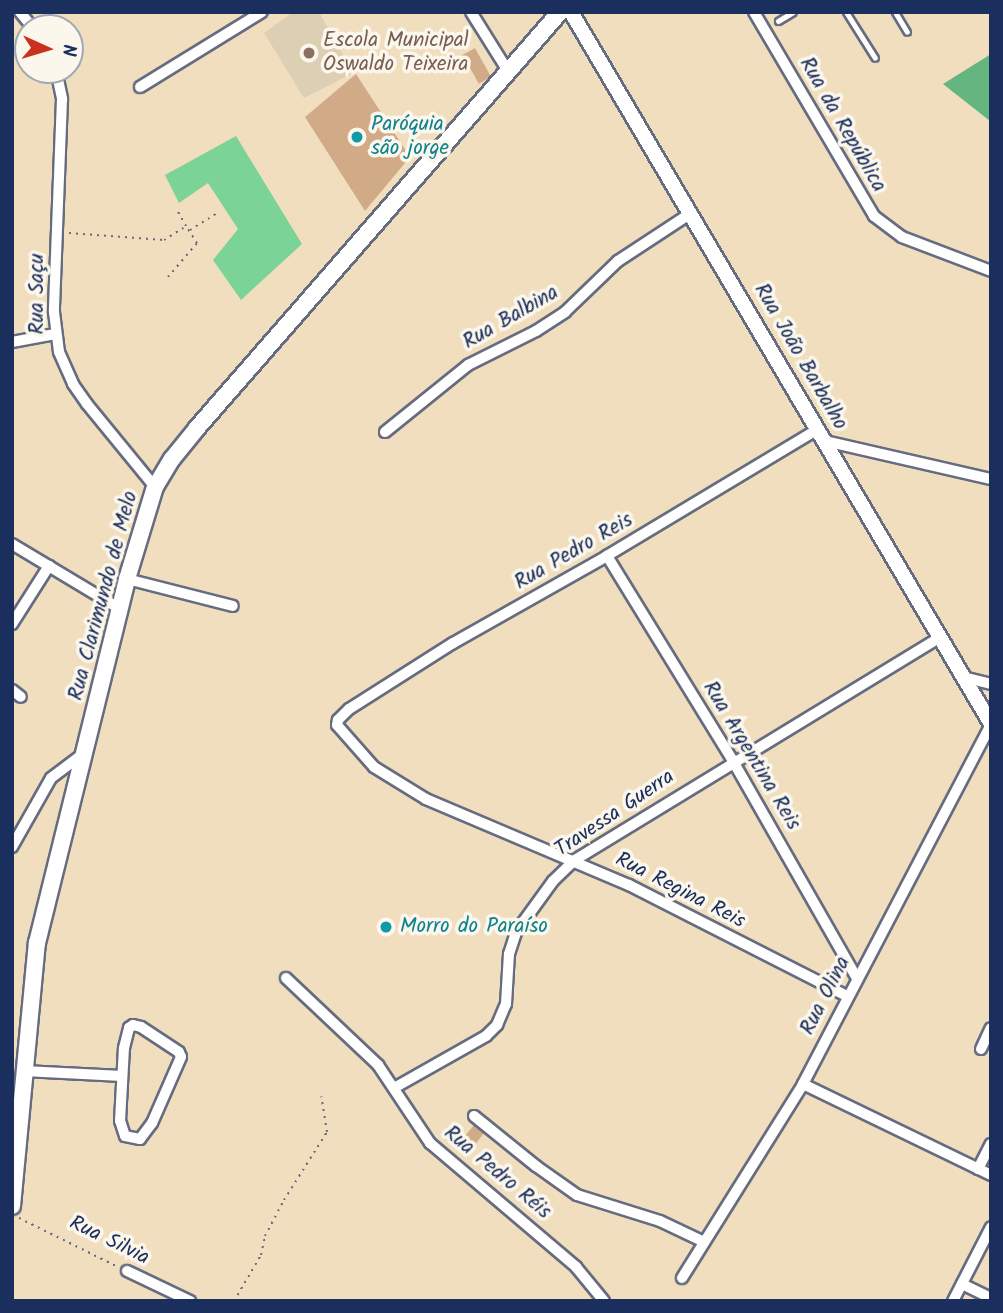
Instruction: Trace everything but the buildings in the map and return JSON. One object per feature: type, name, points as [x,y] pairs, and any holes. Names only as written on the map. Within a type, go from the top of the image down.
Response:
[{"type":"main road","name":"Rua Clarimundo de Melo","points":[[12,1206],[37,943],[127,579],[155,487],[172,459],[197,428],[560,12]]},
{"type":"street","points":[[140,87],[262,12]]},
{"type":"street","points":[[471,12],[508,71]]},
{"type":"street","name":"Rua João Barbalho","points":[[571,12],[991,724]]},
{"type":"street","name":"Rua da República","points":[[754,12],[874,216],[902,237],[991,271]]},
{"type":"street","name":"Rua Saçu","points":[[59,84],[62,99],[55,334],[73,384],[155,487]]},
{"type":"street","name":"Rua Balbina","points":[[385,432],[468,365],[536,331],[565,312],[618,261],[691,213]]},
{"type":"street","points":[[12,342],[55,334]]},
{"type":"street","points":[[821,435],[991,479]]},
{"type":"street","name":"Rua Pedro Reis","points":[[349,709],[453,643],[821,435]]},
{"type":"street","points":[[12,544],[120,609]]},
{"type":"street","name":"Rua Argentina Reis","points":[[607,556],[733,761],[857,978]]},
{"type":"street","points":[[12,624],[50,566]]},
{"type":"street","points":[[127,579],[233,606]]},
{"type":"street","name":"Travessa Guerra","points":[[394,1088],[486,1036],[496,1025],[506,1004],[509,954],[516,932],[553,881],[575,860],[733,761],[940,637]]},
{"type":"street","points":[[963,677],[991,684]]},
{"type":"street","name":"Rua Regina Reis","points":[[349,709],[338,720],[337,725],[374,768],[389,778],[426,799],[575,860],[847,996]]},
{"type":"street","name":"Rua Olina","points":[[682,1278],[803,1084],[991,724]]},
{"type":"street","points":[[12,847],[51,778],[83,754]]},
{"type":"street","name":"Rua Pedro Réis","points":[[286,978],[363,1049],[394,1088],[429,1143],[576,1267],[604,1301]]},
{"type":"street","points":[[133,1025],[141,1027],[180,1054],[180,1064],[142,1139],[125,1136],[121,1126],[122,1076],[127,1033],[133,1025]]},
{"type":"street","points":[[981,1049],[991,1028]]},
{"type":"street","points":[[24,1071],[122,1076]]},
{"type":"street","points":[[803,1084],[991,1175]]},
{"type":"street","points":[[474,1116],[577,1195],[660,1221],[704,1242]]},
{"type":"street","points":[[978,1169],[991,1144]]},
{"type":"street","points":[[953,1301],[991,1227]]},
{"type":"street","name":"Rua Silvia","points":[[127,1272],[190,1301]]},
{"type":"street","points":[[962,1283],[991,1298]]},
{"type":"lane","points":[[778,20],[793,12]]},
{"type":"lane","points":[[846,12],[875,58]]},
{"type":"lane","points":[[895,12],[907,32]]},
{"type":"path","points":[[168,277],[197,243],[177,210]]},
{"type":"path","points":[[189,230],[219,212]]},
{"type":"path","points":[[58,232],[164,240],[186,226]]},
{"type":"path","points":[[234,1301],[261,1255],[265,1236],[284,1200],[327,1132],[321,1096]]},
{"type":"path","name":"Rua Silvia","points":[[12,1214],[127,1272]]},
{"type":"shaded area","name":"Escola Municipal Oswaldo Teixeira","points":[[293,12],[319,12],[353,73],[304,98],[264,33]]},
{"type":"green space","points":[[991,54],[991,119],[990,121],[943,84]]},
{"type":"green space","points":[[236,136],[302,244],[241,300],[213,260],[238,229],[208,183],[179,203],[165,175]]},
{"type":"place","name":"Escola Municipal Oswaldo Teixeira","points":[[309,53]]},
{"type":"place","name":"Paróquia são jorge","points":[[357,137]]},
{"type":"place","name":"Morro do Paraíso","points":[[386,927]]}]
